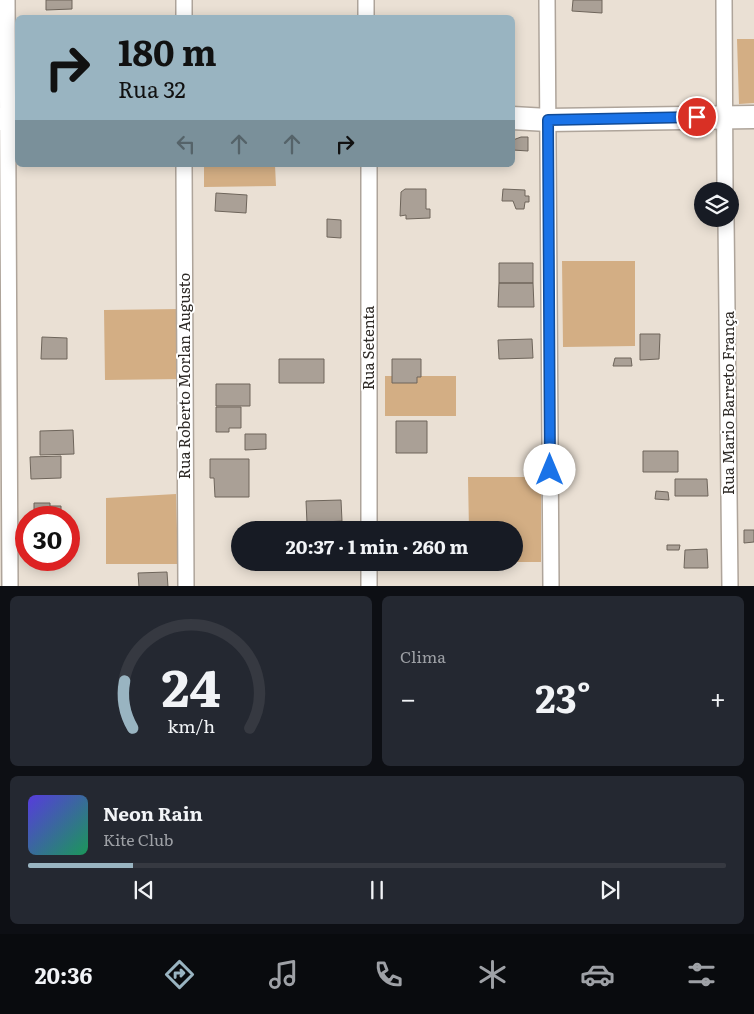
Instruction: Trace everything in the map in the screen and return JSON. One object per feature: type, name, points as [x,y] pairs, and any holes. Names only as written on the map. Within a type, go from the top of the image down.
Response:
[{"type":"main road","points":[[515,118],[548,120],[754,117]]},
{"type":"street","points":[[7,0],[10,586]]},
{"type":"street","points":[[184,0],[184,15]]},
{"type":"street","points":[[366,0],[366,15]]},
{"type":"street","points":[[547,0],[551,586]]},
{"type":"street","points":[[724,0],[726,182]]},
{"type":"street","name":"Rua Roberto Morlan Augusto","points":[[184,167],[186,586]]},
{"type":"street","name":"Rua Setenta","points":[[369,167],[369,521]]},
{"type":"street","name":"Rua Mario Barreto França","points":[[726,227],[730,586]]},
{"type":"street","points":[[369,571],[369,586]]},
{"type":"shaded area","points":[[737,39],[754,39],[754,103],[739,104]]},
{"type":"shaded area","points":[[204,167],[275,167],[276,186],[204,187]]},
{"type":"shaded area","points":[[562,261],[635,261],[635,346],[563,347]]},
{"type":"shaded area","points":[[181,309],[182,379],[105,380],[104,310]]},
{"type":"shaded area","points":[[385,376],[456,376],[456,416],[385,416]]},
{"type":"shaded area","points":[[468,477],[541,477],[541,562],[523,562],[523,521],[469,521]]},
{"type":"shaded area","points":[[176,494],[178,564],[106,564],[106,498]]},
{"type":"building","points":[[46,0],[72,0],[72,9],[46,10]]},
{"type":"building","points":[[573,0],[602,0],[602,13],[572,11]]},
{"type":"building","points":[[528,137],[528,151],[515,150],[515,139]]},
{"type":"building","points":[[405,189],[426,189],[426,209],[430,209],[430,218],[406,219],[406,215],[400,216],[401,192]]},
{"type":"building","points":[[503,189],[525,190],[525,196],[529,196],[529,202],[525,202],[524,209],[516,209],[513,201],[502,201]]},
{"type":"building","points":[[216,193],[247,195],[246,213],[215,211]]},
{"type":"building","points":[[327,219],[341,220],[341,238],[327,237]]},
{"type":"building","points":[[499,263],[533,263],[533,283],[499,283]]},
{"type":"building","points":[[499,283],[533,283],[534,307],[498,307]]},
{"type":"building","points":[[640,334],[660,334],[659,359],[640,360]]},
{"type":"building","points":[[42,337],[67,338],[67,359],[41,359]]},
{"type":"building","points":[[532,339],[533,358],[499,359],[498,340]]},
{"type":"building","points":[[615,358],[631,358],[632,366],[613,366]]},
{"type":"building","points":[[279,359],[324,359],[324,383],[279,383]]},
{"type":"building","points":[[392,359],[421,359],[421,377],[417,377],[417,383],[392,383]]},
{"type":"building","points":[[216,384],[250,384],[250,406],[216,406]]},
{"type":"building","points":[[216,407],[241,407],[241,428],[229,428],[229,432],[216,432]]},
{"type":"building","points":[[396,421],[427,421],[427,453],[396,453]]},
{"type":"building","points":[[73,430],[74,454],[40,455],[40,431]]},
{"type":"building","points":[[245,434],[266,434],[266,449],[245,450]]},
{"type":"building","points":[[643,451],[678,451],[678,472],[643,472]]},
{"type":"building","points":[[61,456],[61,478],[31,479],[30,457]]},
{"type":"building","points":[[210,459],[249,459],[249,497],[215,497],[214,478],[210,478]]},
{"type":"building","points":[[675,479],[707,479],[708,496],[675,496]]},
{"type":"building","points":[[656,491],[668,492],[669,500],[655,499]]},
{"type":"building","points":[[341,500],[342,521],[307,521],[306,501]]},
{"type":"building","points":[[34,503],[50,503],[50,506],[34,506]]},
{"type":"building","points":[[744,530],[754,530],[754,542],[744,543]]},
{"type":"building","points":[[667,545],[680,545],[679,550],[667,550]]},
{"type":"building","points":[[707,549],[708,568],[684,568],[685,550]]},
{"type":"building","points":[[167,572],[168,586],[139,586],[138,573]]},
{"type":"route","points":[[550,470],[548,120],[697,117]]}]
